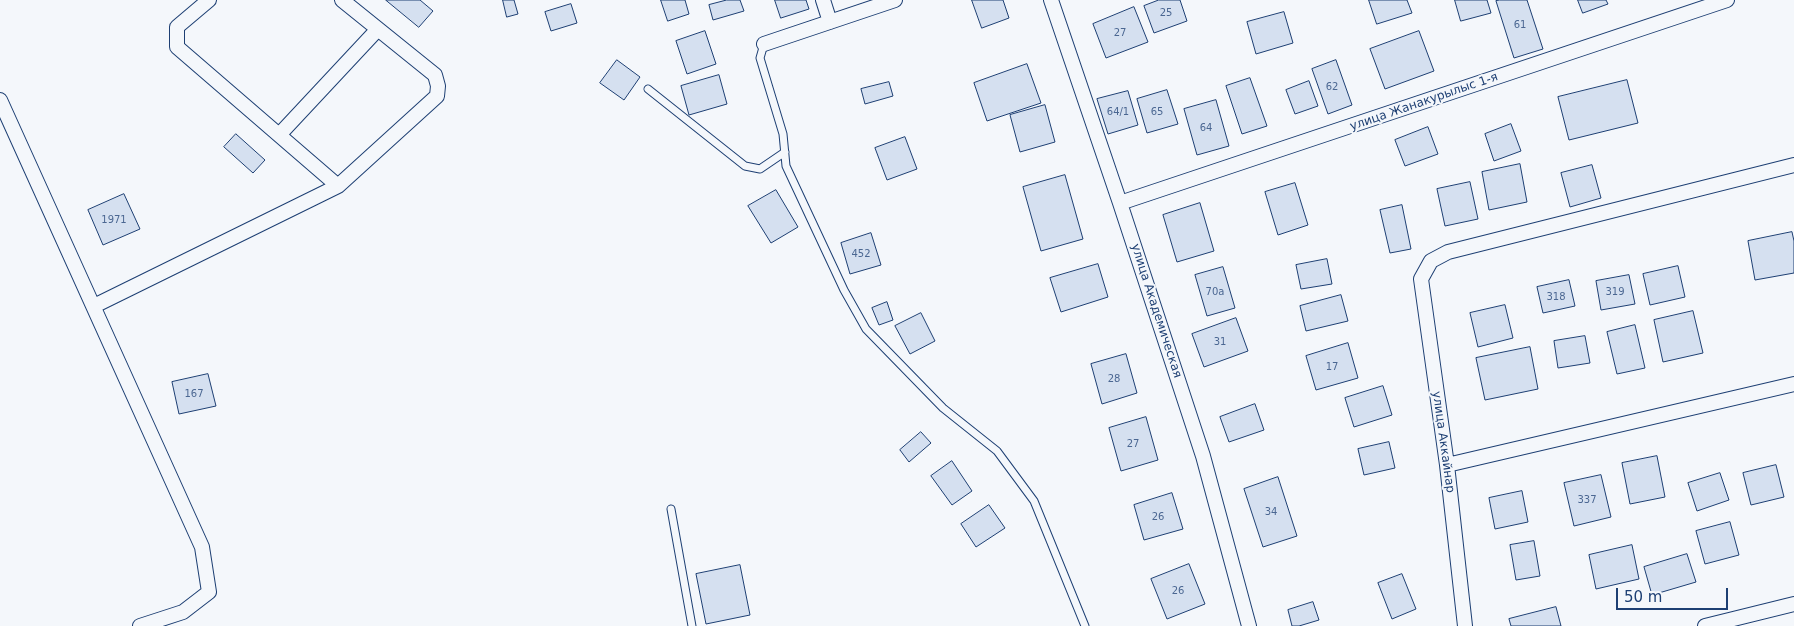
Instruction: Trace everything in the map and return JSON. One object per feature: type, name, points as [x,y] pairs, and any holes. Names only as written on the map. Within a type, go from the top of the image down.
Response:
[{"type":"street","points":[[209,0],[177,27],[177,47],[338,186]]},
{"type":"street","points":[[94,306],[338,186],[437,96],[438,86],[435,75],[342,0]]},
{"type":"street","points":[[823,0],[830,22]]},
{"type":"street","points":[[764,44],[895,0]]},
{"type":"street","name":"улица Академическая","points":[[1051,0],[1203,456],[1249,626]]},
{"type":"street","name":"улица Жанакурылыс 1-я","points":[[1120,203],[1727,0]]},
{"type":"street","points":[[279,135],[378,29]]},
{"type":"street","points":[[0,100],[202,547],[209,592],[183,612],[140,626]]},
{"type":"street","name":"улица Аккайнар","points":[[1465,626],[1447,465],[1421,279],[1431,261],[1448,252],[1794,165]]},
{"type":"street","points":[[1447,465],[1794,384]]},
{"type":"street","points":[[1705,626],[1794,604]]},
{"type":"lane","points":[[764,44],[760,58],[783,134],[786,166],[844,290],[866,329],[943,408],[997,451],[1034,501],[1086,626]]},
{"type":"lane","points":[[648,89],[745,166],[760,168],[785,152]]},
{"type":"lane","points":[[671,509],[692,626]]},
{"type":"building","points":[[386,0],[420,0],[433,11],[419,27]]},
{"type":"building","points":[[503,0],[514,0],[518,14],[507,17]]},
{"type":"building","points":[[661,0],[685,0],[689,14],[668,21]]},
{"type":"building","points":[[727,0],[740,0],[744,11],[713,20],[709,5]]},
{"type":"building","points":[[775,0],[806,0],[809,9],[781,18]]},
{"type":"building","points":[[972,0],[1003,0],[1009,18],[982,28]]},
{"type":"building","points":[[1159,0],[1180,0],[1187,21],[1154,33],[1144,6]]},
{"type":"building","points":[[1369,0],[1407,0],[1412,13],[1377,24]]},
{"type":"building","points":[[1455,0],[1487,0],[1491,13],[1461,21]]},
{"type":"building","points":[[1527,0],[1543,49],[1514,58],[1496,1]]},
{"type":"building","points":[[1578,0],[1606,0],[1608,4],[1583,13]]},
{"type":"building","points":[[571,4],[577,23],[551,31],[545,12]]},
{"type":"building","points":[[1134,7],[1148,42],[1106,58],[1093,24]]},
{"type":"building","points":[[1284,12],[1293,43],[1256,54],[1247,22]]},
{"type":"building","points":[[705,31],[716,64],[687,74],[676,41]]},
{"type":"building","points":[[1419,31],[1434,71],[1385,89],[1370,49]]},
{"type":"building","points":[[617,60],[640,77],[624,100],[600,83]]},
{"type":"building","points":[[1336,60],[1352,105],[1328,114],[1312,69]]},
{"type":"building","points":[[1027,64],[1041,103],[987,121],[974,83]]},
{"type":"building","points":[[719,75],[727,104],[689,115],[681,86]]},
{"type":"building","points":[[1250,78],[1267,126],[1242,134],[1226,86]]},
{"type":"building","points":[[1627,80],[1638,123],[1569,140],[1558,97]]},
{"type":"building","points":[[1309,81],[1318,106],[1295,114],[1286,90]]},
{"type":"building","points":[[889,82],[893,96],[865,104],[861,89]]},
{"type":"building","points":[[1167,90],[1178,124],[1147,133],[1137,99]]},
{"type":"building","points":[[1128,91],[1138,125],[1108,134],[1097,99]]},
{"type":"building","points":[[1216,100],[1229,146],[1197,155],[1184,109]]},
{"type":"building","points":[[1045,105],[1055,142],[1020,152],[1010,115]]},
{"type":"building","points":[[1511,124],[1521,151],[1494,161],[1485,134]]},
{"type":"building","points":[[1428,127],[1438,154],[1405,166],[1395,140]]},
{"type":"building","points":[[236,134],[265,160],[253,173],[224,147]]},
{"type":"building","points":[[905,137],[917,169],[887,180],[875,148]]},
{"type":"building","points":[[1520,164],[1527,202],[1489,210],[1482,172]]},
{"type":"building","points":[[1592,165],[1601,198],[1570,207],[1561,173]]},
{"type":"building","points":[[1065,175],[1083,239],[1041,251],[1023,187]]},
{"type":"building","points":[[1470,182],[1478,219],[1445,226],[1437,189]]},
{"type":"building","points":[[1295,183],[1308,225],[1278,235],[1265,192]]},
{"type":"building","points":[[776,190],[798,227],[771,243],[748,206]]},
{"type":"building","points":[[124,194],[140,229],[103,245],[88,210]]},
{"type":"building","points":[[1200,203],[1214,251],[1177,262],[1163,215]]},
{"type":"building","points":[[1402,205],[1411,249],[1390,253],[1380,210]]},
{"type":"building","points":[[1792,232],[1794,241],[1794,273],[1755,280],[1748,241]]},
{"type":"building","points":[[871,233],[881,265],[850,274],[841,243]]},
{"type":"building","points":[[1327,259],[1332,284],[1301,289],[1296,265]]},
{"type":"building","points":[[1098,264],[1108,297],[1061,312],[1050,278]]},
{"type":"building","points":[[1678,266],[1685,297],[1650,305],[1643,274]]},
{"type":"building","points":[[1223,267],[1235,308],[1207,316],[1195,275]]},
{"type":"building","points":[[1629,275],[1635,304],[1601,310],[1596,281]]},
{"type":"building","points":[[1569,280],[1575,306],[1543,313],[1537,287]]},
{"type":"building","points":[[1341,295],[1348,321],[1306,331],[1300,306]]},
{"type":"building","points":[[887,302],[893,320],[879,325],[872,308]]},
{"type":"building","points":[[1505,305],[1513,338],[1478,347],[1470,313]]},
{"type":"building","points":[[1693,311],[1703,353],[1663,362],[1654,320]]},
{"type":"building","points":[[921,313],[935,341],[910,354],[895,326]]},
{"type":"building","points":[[1236,318],[1248,351],[1204,367],[1192,334]]},
{"type":"building","points":[[1635,325],[1645,368],[1617,374],[1607,332]]},
{"type":"building","points":[[1585,336],[1590,363],[1558,368],[1554,341]]},
{"type":"building","points":[[1348,343],[1358,378],[1316,390],[1306,356]]},
{"type":"building","points":[[1530,347],[1538,389],[1485,400],[1476,358]]},
{"type":"building","points":[[1126,354],[1137,393],[1102,404],[1091,364]]},
{"type":"building","points":[[208,374],[216,406],[179,414],[172,382]]},
{"type":"building","points":[[1383,386],[1392,415],[1354,427],[1345,398]]},
{"type":"building","points":[[1255,404],[1264,430],[1229,442],[1220,417]]},
{"type":"building","points":[[1146,417],[1158,460],[1121,471],[1109,428]]},
{"type":"building","points":[[921,432],[931,443],[909,462],[900,450]]},
{"type":"building","points":[[1389,442],[1395,468],[1364,475],[1358,449]]},
{"type":"building","points":[[1657,456],[1665,497],[1630,504],[1622,463]]},
{"type":"building","points":[[952,461],[972,491],[952,505],[931,476]]},
{"type":"building","points":[[1776,465],[1784,497],[1751,505],[1743,473]]},
{"type":"building","points":[[1720,473],[1729,500],[1697,511],[1688,483]]},
{"type":"building","points":[[1601,475],[1611,517],[1574,526],[1564,483]]},
{"type":"building","points":[[1278,477],[1297,536],[1263,547],[1244,489]]},
{"type":"building","points":[[1522,491],[1528,522],[1495,529],[1489,498]]},
{"type":"building","points":[[1172,493],[1183,529],[1144,540],[1134,505]]},
{"type":"building","points":[[989,505],[1005,528],[976,547],[961,524]]},
{"type":"building","points":[[1730,522],[1739,555],[1705,564],[1696,531]]},
{"type":"building","points":[[1534,541],[1540,576],[1516,580],[1510,545]]},
{"type":"building","points":[[1632,545],[1639,579],[1596,589],[1589,555]]},
{"type":"building","points":[[1687,554],[1696,582],[1652,595],[1644,567]]},
{"type":"building","points":[[1189,564],[1205,604],[1167,619],[1151,579]]},
{"type":"building","points":[[740,565],[750,615],[706,624],[696,574]]},
{"type":"building","points":[[1402,574],[1416,609],[1392,619],[1378,583]]},
{"type":"building","points":[[1313,602],[1319,620],[1299,626],[1292,626],[1288,610]]},
{"type":"building","points":[[1556,607],[1561,626],[1511,626],[1509,619]]}]
